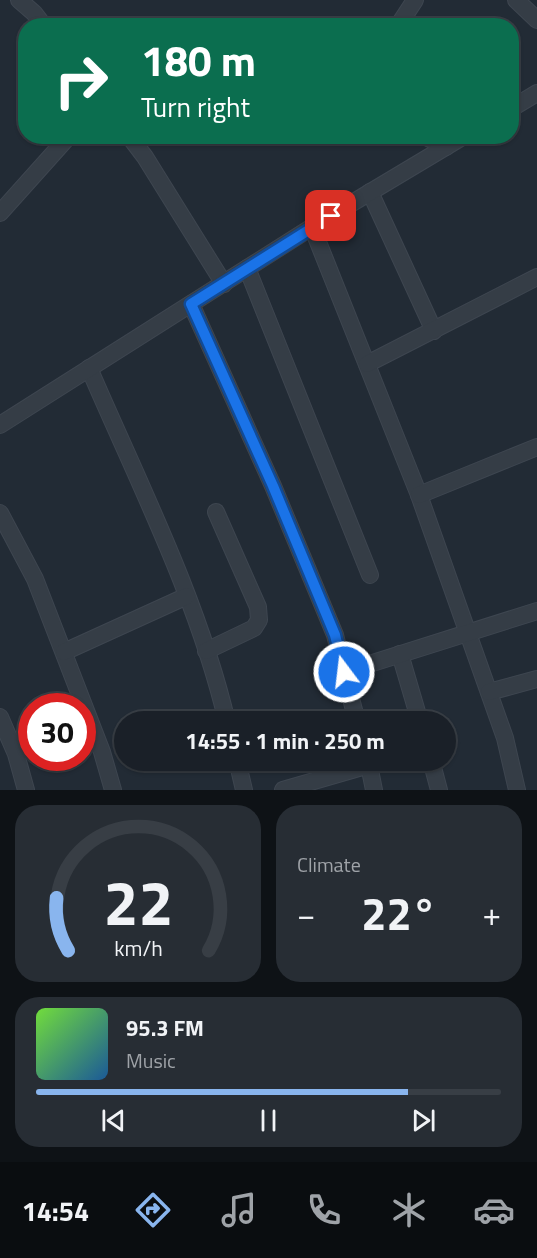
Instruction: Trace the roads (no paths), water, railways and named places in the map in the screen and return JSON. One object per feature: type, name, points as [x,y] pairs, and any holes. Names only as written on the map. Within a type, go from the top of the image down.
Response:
[{"type":"street","points":[[19,0],[37,18]]},
{"type":"street","points":[[403,18],[415,0]]},
{"type":"street","points":[[516,0],[537,20]]},
{"type":"street","points":[[519,104],[537,93]]},
{"type":"street","points":[[0,213],[62,144]]},
{"type":"street","points":[[135,144],[224,284]]},
{"type":"street","points":[[440,144],[446,147]]},
{"type":"street","points":[[2,420],[224,284],[312,227],[451,144]]},
{"type":"street","points":[[370,192],[434,331]]},
{"type":"street","points":[[312,227],[419,495],[505,738],[517,790]]},
{"type":"street","points":[[247,268],[370,575]]},
{"type":"street","points":[[367,364],[537,277]]},
{"type":"street","points":[[191,304],[273,486],[335,635],[354,711]]},
{"type":"street","points":[[88,368],[187,596],[224,711]]},
{"type":"street","points":[[419,495],[537,447]]},
{"type":"street","points":[[206,651],[254,628],[259,620],[258,607],[216,512]]},
{"type":"street","points":[[0,513],[35,579],[102,752],[113,790]]},
{"type":"street","points":[[64,652],[187,596]]},
{"type":"street","points":[[344,672],[537,611]]},
{"type":"street","points":[[400,654],[417,711]]},
{"type":"street","points":[[489,692],[537,679]]},
{"type":"street","points":[[0,717],[16,753],[26,790]]},
{"type":"street","points":[[240,771],[244,790]]},
{"type":"street","points":[[283,790],[343,771]]},
{"type":"street","points":[[370,771],[374,790]]},
{"type":"street","points":[[434,771],[439,790]]}]
